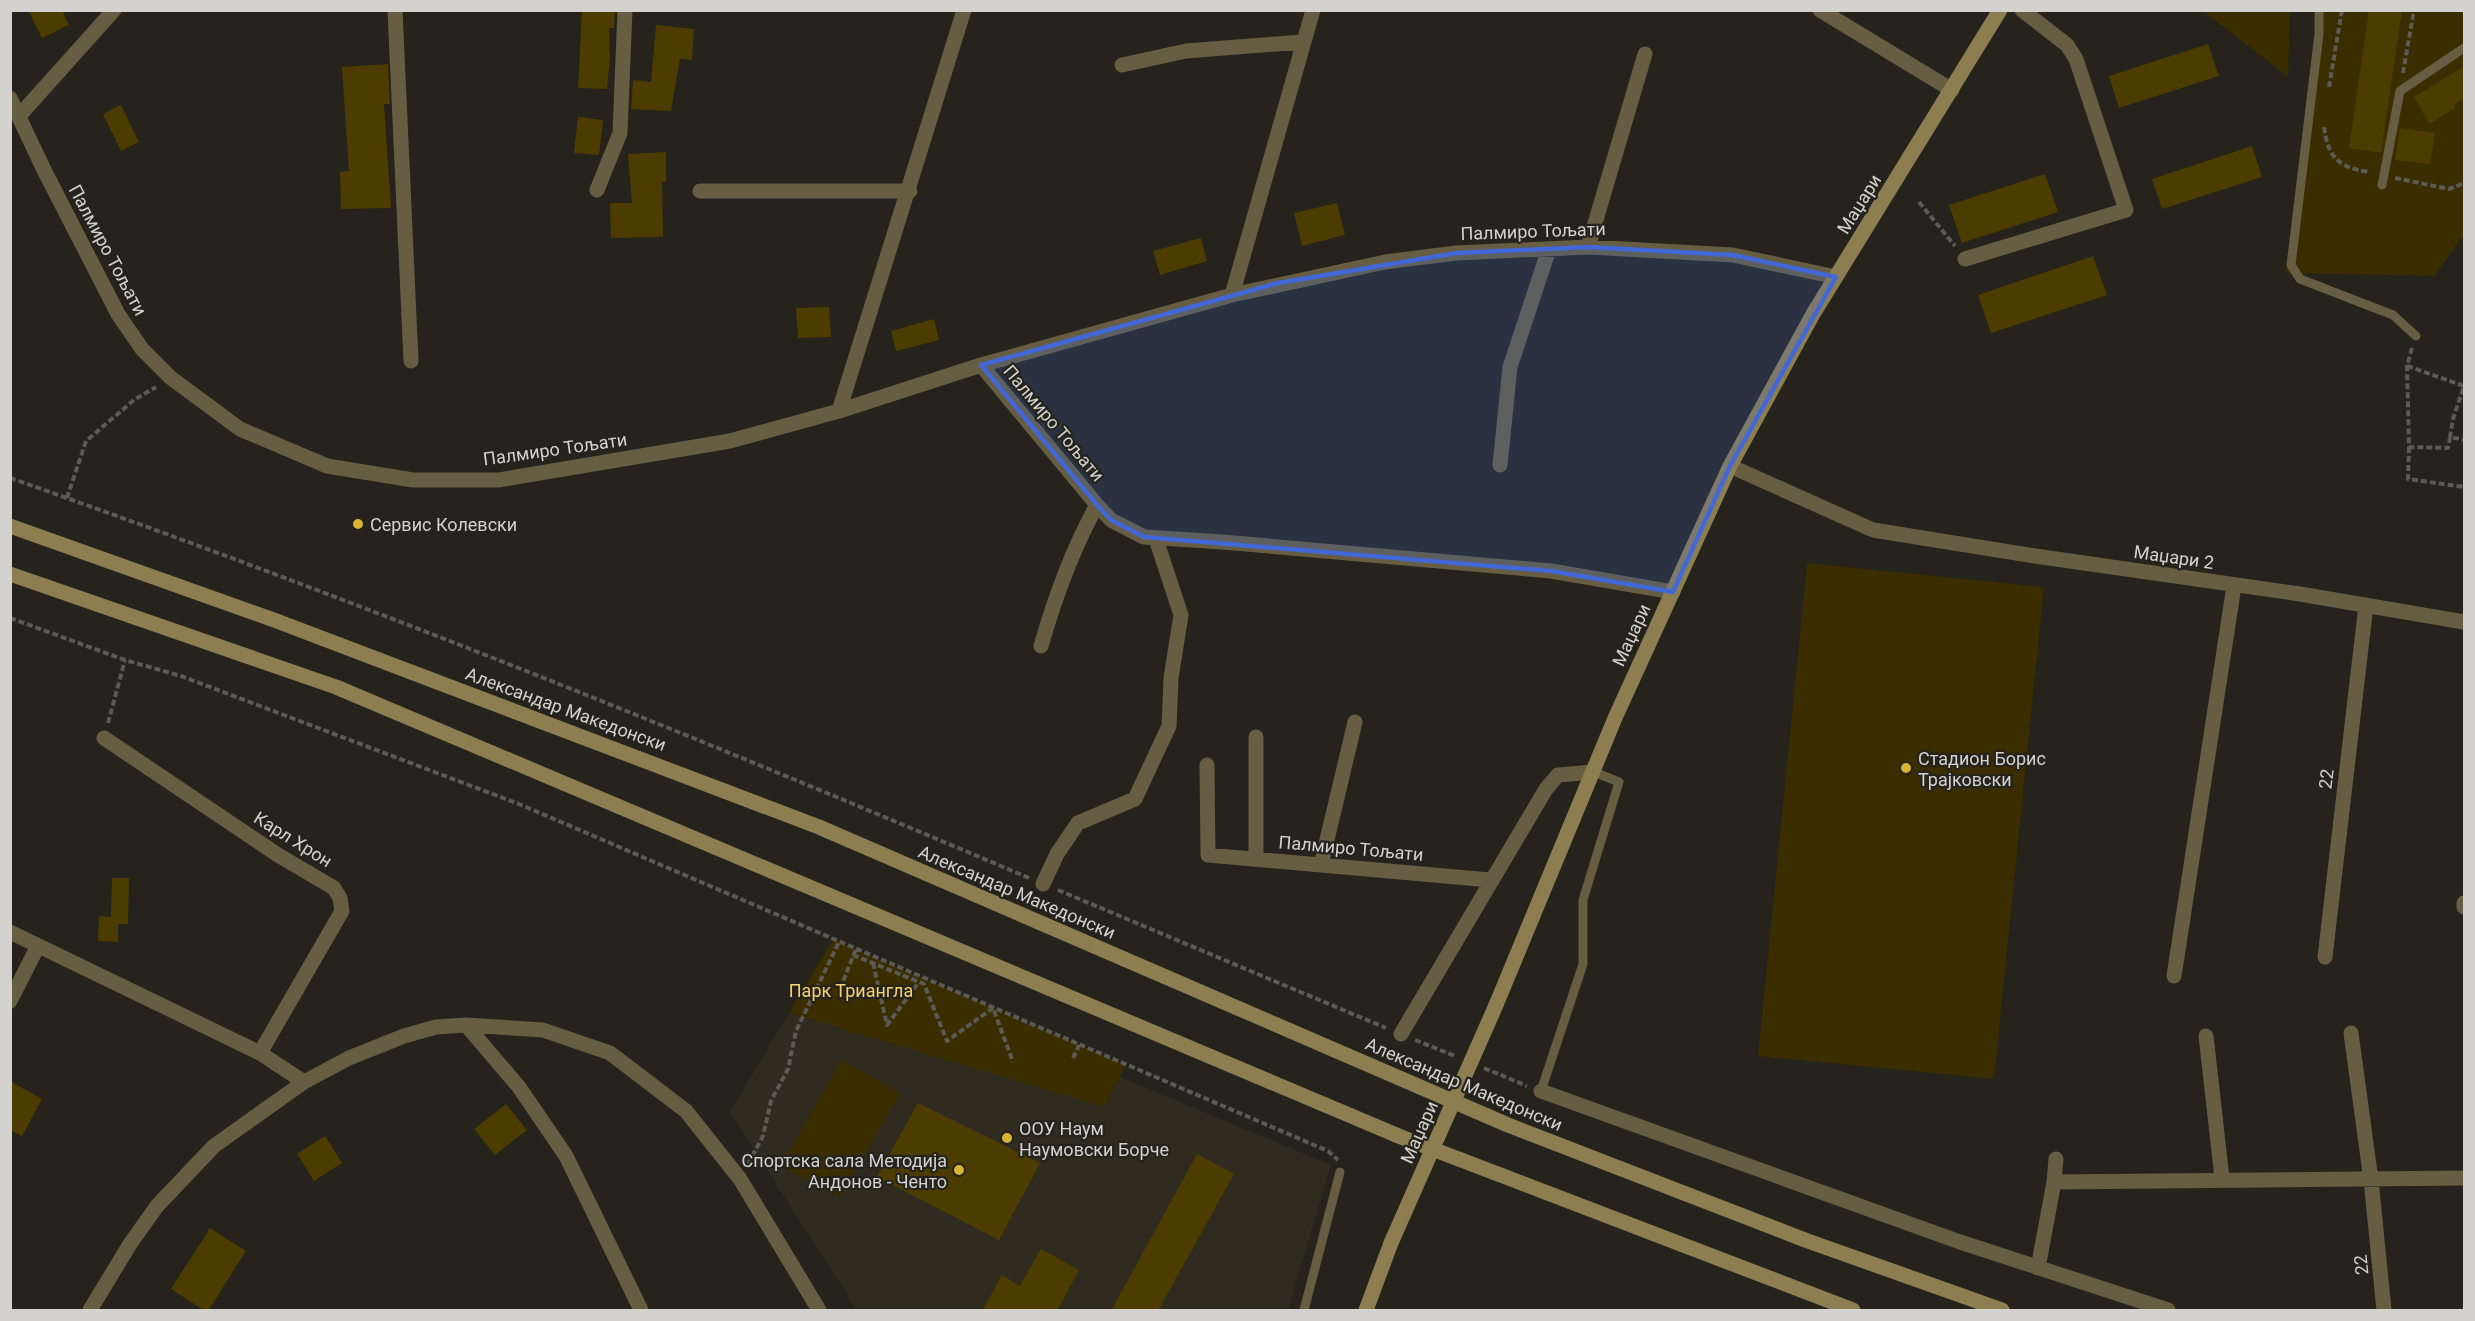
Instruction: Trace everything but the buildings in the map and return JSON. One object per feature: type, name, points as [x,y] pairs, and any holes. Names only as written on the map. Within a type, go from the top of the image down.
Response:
[{"type":"street","points":[[19,116],[114,10]]},
{"type":"street","points":[[395,10],[411,361]]},
{"type":"street","points":[[597,190],[620,133],[625,10]]},
{"type":"street","points":[[838,411],[910,191],[964,10]]},
{"type":"street","points":[[1232,295],[1281,129],[1302,42],[1313,10]]},
{"type":"street","points":[[1820,10],[1952,90]]},
{"type":"street","name":"Маџари","points":[[1365,1311],[1391,1243],[1496,1005],[1615,718],[1730,466],[1813,314],[2000,10]]},
{"type":"street","points":[[1965,259],[2126,210],[2076,59],[2067,45],[2022,10]]},
{"type":"street","points":[[1122,65],[1186,51],[1302,42]]},
{"type":"street","points":[[1587,247],[1645,54]]},
{"type":"street","name":"Палмиро Тољати","points":[[10,98],[118,314],[142,349],[171,378],[240,429],[327,466],[413,480],[499,480],[730,441],[838,411],[981,365],[1232,295],[1385,262],[1456,253],[1587,247],[1733,255],[1836,277]]},
{"type":"street","points":[[699,191],[910,191]]},
{"type":"street","points":[[1500,465],[1510,367],[1550,249]]},
{"type":"street","name":"Палмиро Тољати","points":[[981,365],[1111,520],[1144,537],[1551,571],[1672,592]]},
{"type":"street","name":"Маџари 2","points":[[1730,466],[1873,530],[2234,586],[2174,976]]},
{"type":"street","name":"Палмиро Тољати","points":[[1041,646],[1053,603],[1082,532],[1097,505]]},
{"type":"street","name":"Александар Македонски","points":[[10,526],[274,620],[819,827],[1508,1125],[1805,1240],[2002,1311]]},
{"type":"street","points":[[1043,884],[1057,854],[1078,823],[1135,799],[1169,726],[1171,678],[1181,615],[1156,539]]},
{"type":"street","points":[[10,574],[336,687],[1401,1137],[1853,1311]]},
{"type":"street","points":[[2234,586],[2464,622]]},
{"type":"street","name":"22","points":[[2325,957],[2366,605]]},
{"type":"street","points":[[1321,865],[1355,722]]},
{"type":"street","points":[[1256,737],[1256,859]]},
{"type":"street","name":"Карл Хрон","points":[[104,738],[278,855],[334,888],[340,898],[342,911],[260,1053]]},
{"type":"street","name":"Палмиро Тољати","points":[[1207,765],[1208,855],[1490,880]]},
{"type":"street","points":[[1401,1034],[1523,824],[1558,775],[1594,772]]},
{"type":"street","points":[[10,932],[260,1053],[304,1082]]},
{"type":"street","points":[[10,1001],[38,946]]},
{"type":"street","points":[[466,1025],[519,1087],[566,1156],[640,1311]]},
{"type":"street","points":[[90,1311],[130,1244],[157,1206],[214,1146],[304,1082],[349,1058],[404,1036],[436,1027],[466,1025],[543,1030],[610,1053],[686,1111],[740,1179],[819,1311]]},
{"type":"street","name":"22","points":[[2351,1034],[2371,1180],[2384,1311]]},
{"type":"street","points":[[2206,1036],[2222,1178]]},
{"type":"street","points":[[1541,1091],[2038,1268],[2168,1311]]},
{"type":"street","points":[[2038,1268],[2056,1159]]},
{"type":"street","points":[[2054,1182],[2222,1178],[2371,1180],[2464,1178]]},
{"type":"lane","points":[[2319,10],[2316,64],[2291,265],[2300,279],[2393,315],[2416,336]]},
{"type":"lane","points":[[2382,185],[2400,91],[2464,48]]},
{"type":"lane","points":[[1541,1091],[1582,964],[1582,900],[1619,782],[1594,772]]},
{"type":"lane","points":[[1304,1311],[1340,1172]]},
{"type":"path","points":[[2329,89],[2342,10]]},
{"type":"path","points":[[2400,91],[2414,10]]},
{"type":"path","points":[[2323,123],[2326,141],[2337,162],[2352,170],[2450,189],[2464,183]]},
{"type":"path","points":[[1919,202],[1965,259]]},
{"type":"path","points":[[2416,336],[2407,366],[2408,479],[2464,487]]},
{"type":"path","points":[[2407,366],[2464,386],[2453,419],[2448,448],[2409,447]]},
{"type":"path","points":[[67,498],[86,441],[134,400],[171,378]]},
{"type":"path","points":[[2450,437],[2464,440]]},
{"type":"path","points":[[10,478],[224,553],[495,657],[1401,1034]]},
{"type":"path","points":[[10,618],[125,660],[181,676],[519,804],[1328,1151],[1338,1161],[1340,1172]]},
{"type":"path","points":[[104,738],[125,660]]},
{"type":"path","points":[[740,1179],[763,1136],[771,1101],[788,1069],[796,1031],[839,942]]},
{"type":"path","points":[[840,988],[856,949]]},
{"type":"path","points":[[853,955],[924,984],[947,1041],[993,1008]]},
{"type":"path","points":[[873,963],[887,1025],[919,982]]},
{"type":"path","points":[[993,1008],[1013,1062]]},
{"type":"path","points":[[1073,1058],[1079,1044]]},
{"type":"highlighted area","points":[[1588,247],[1671,250],[1733,255],[1836,277],[1730,466],[1673,592],[1551,571],[1144,537],[1111,520],[981,365],[1278,283],[1456,253]]},
{"type":"shaded area","name":"ООУ Наум Наумовски Борче","points":[[789,1013],[1104,1106],[1120,1077],[1331,1165],[1288,1310],[857,1310],[730,1112]]},
{"type":"green space","points":[[2203,11],[2290,11],[2288,77]]},
{"type":"green space","points":[[2319,11],[2464,11],[2464,235],[2434,276],[2285,273],[2319,34]]},
{"type":"green space","name":"Стадион Борис Трајковски","points":[[1807,563],[2044,587],[1994,1079],[1758,1056]]},
{"type":"green space","name":"Парк Триангла","points":[[833,939],[1126,1065],[1104,1107],[789,1013]]},
{"type":"green space","points":[[841,1060],[900,1093],[840,1198],[781,1166]]},
{"type":"place","name":"Сервис Колевски","points":[[358,524]]},
{"type":"place","name":"Стадион Борис Трајковски","points":[[1906,768]]},
{"type":"place","name":"ООУ Наум Наумовски Борче","points":[[1007,1138]]},
{"type":"place","name":"Спортска сала Методија Андонов - Ченто","points":[[959,1170]]}]
